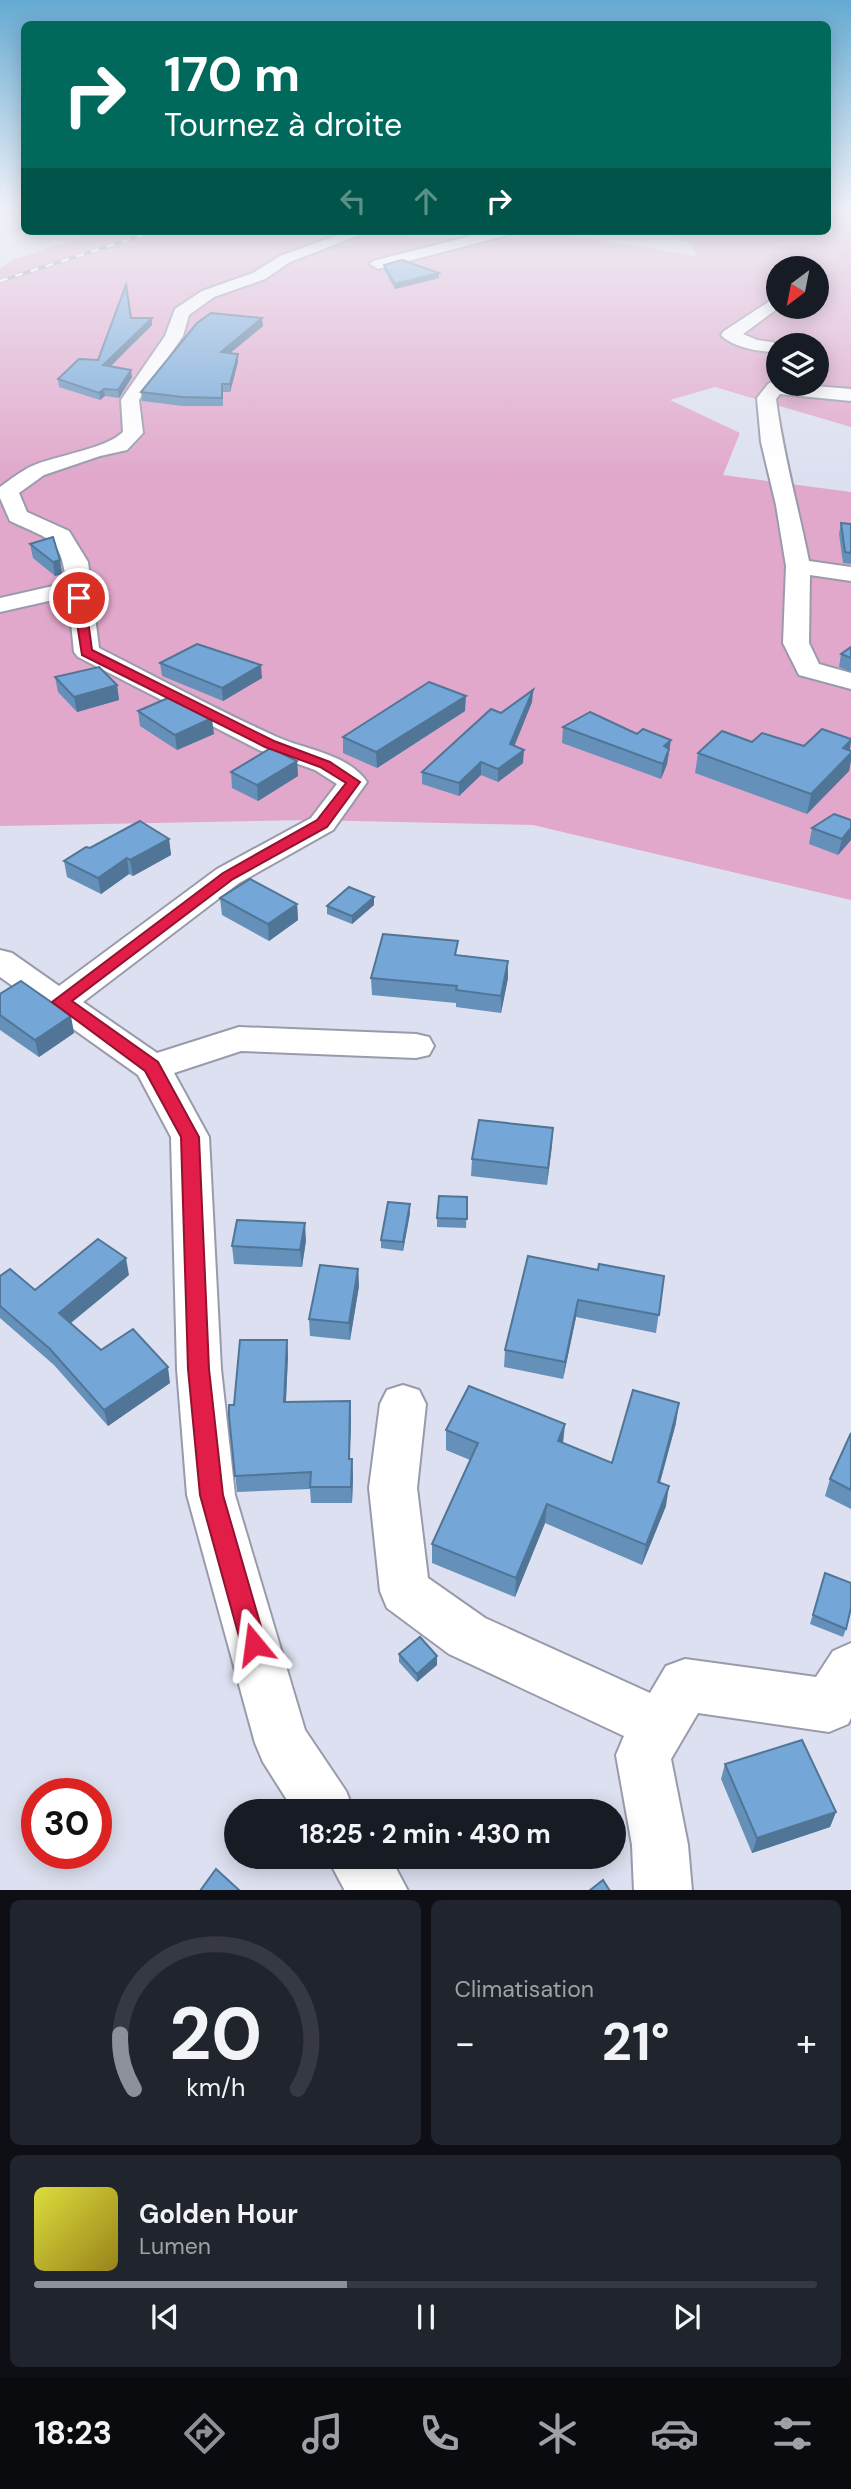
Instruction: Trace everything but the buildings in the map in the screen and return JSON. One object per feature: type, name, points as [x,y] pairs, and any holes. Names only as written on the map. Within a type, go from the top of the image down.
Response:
[{"type":"street","points":[[61,1002],[228,876],[322,824],[354,782],[325,764],[270,744],[87,652],[76,562],[61,536],[18,516],[9,491],[37,471],[95,451],[120,446],[133,433],[130,400],[174,336],[181,313],[202,298]]},
{"type":"street","points":[[766,309],[730,335],[754,345],[766,346]]},
{"type":"street","points":[[829,392],[851,395]]},
{"type":"street","points":[[768,396],[766,398],[771,442],[788,505],[798,566],[796,643],[808,669],[851,681]]},
{"type":"street","points":[[798,566],[851,574]]},
{"type":"street","points":[[0,606],[53,593],[79,598]]},
{"type":"street","points":[[0,961],[152,1067],[190,1137],[198,1369],[211,1495],[282,1744],[318,1799]]},
{"type":"street","points":[[152,1067],[239,1039],[416,1046]]},
{"type":"street","points":[[403,1404],[393,1488],[405,1591],[467,1636],[660,1725]]},
{"type":"street","points":[[663,1890],[660,1845],[643,1755],[685,1685],[830,1704],[851,1669]]},
{"type":"street","points":[[364,1869],[378,1890]]},
{"type":"shaded area","points":[[0,298],[766,298],[766,319],[829,319],[830,298],[851,298],[851,427],[715,387],[670,400],[740,433],[723,475],[851,492],[851,900],[533,825],[309,820],[0,826]]},
{"type":"route","points":[[79,598],[87,652],[270,744],[325,764],[354,782],[322,824],[228,876],[61,1002],[152,1067],[190,1137],[198,1369],[211,1495],[254,1644]]}]
